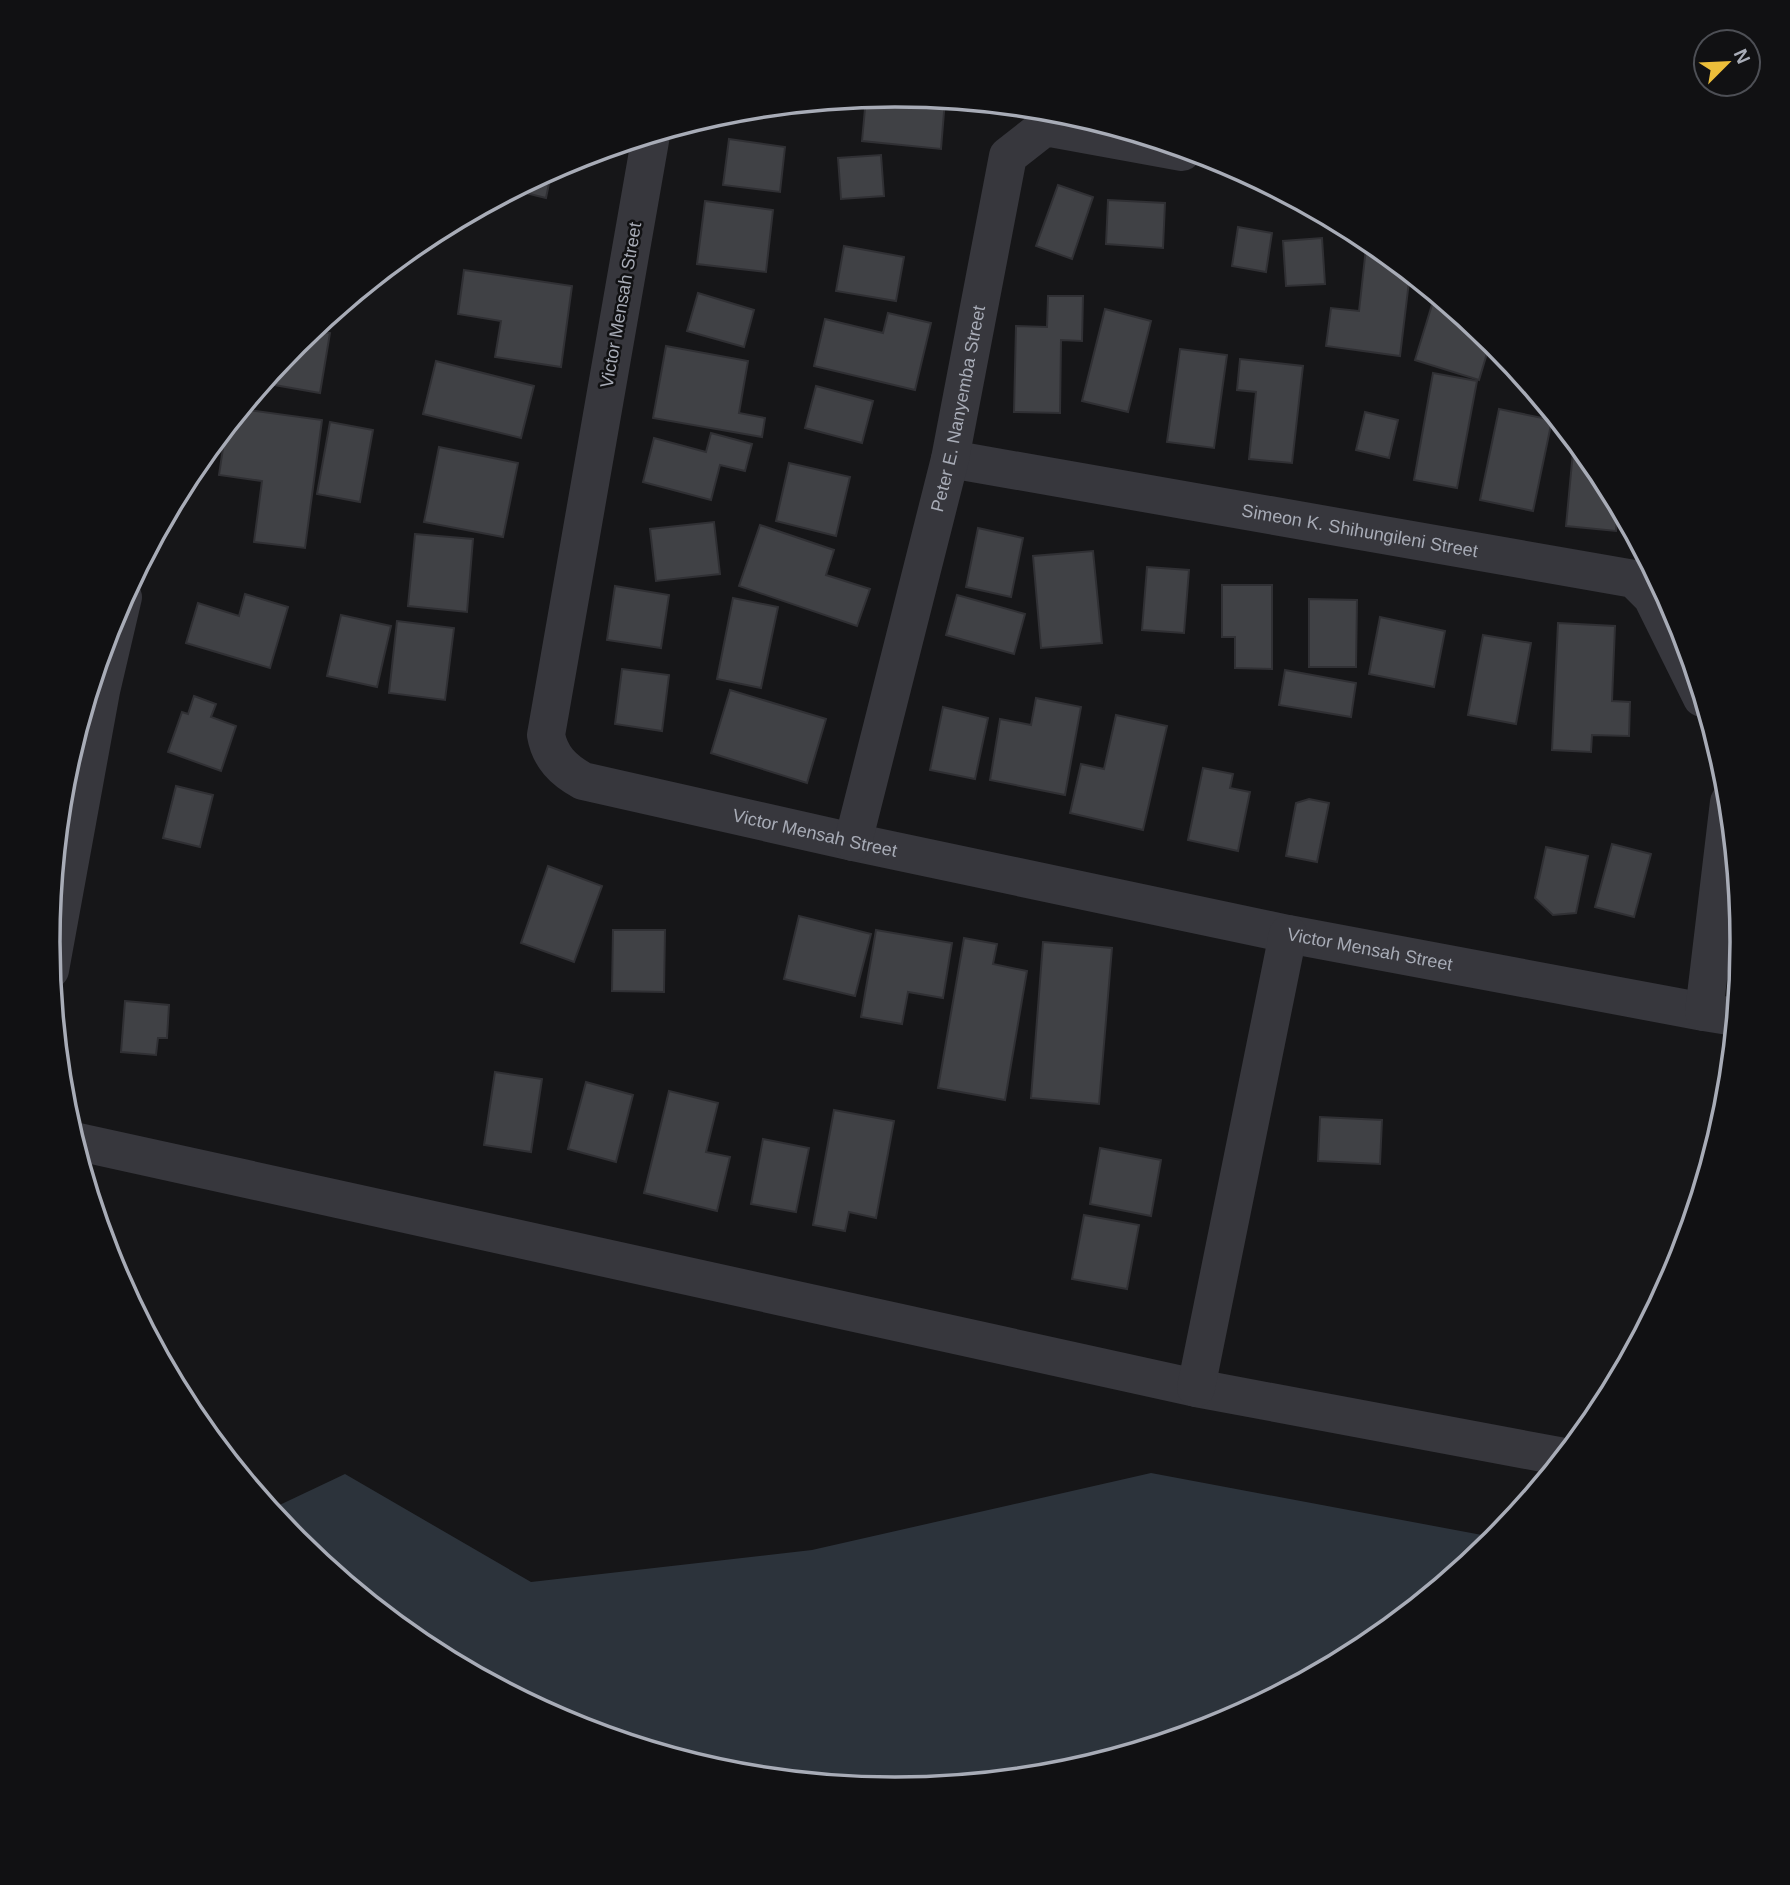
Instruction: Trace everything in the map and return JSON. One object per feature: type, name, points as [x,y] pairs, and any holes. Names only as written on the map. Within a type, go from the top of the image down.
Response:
[{"type":"street","name":"Peter E. Nanyemba Street","points":[[853,842],[950,459],[1008,156],[1045,127],[1137,143]]},
{"type":"street","name":"Victor Mensah Street","points":[[649,144],[546,734],[549,749],[567,772],[583,780],[853,842],[1288,934],[1720,1014]]},
{"type":"street","name":"Simeon K. Shihungileni Street","points":[[950,459],[1633,579],[1652,597],[1673,640]]},
{"type":"street","points":[[61,906],[93,711]]},
{"type":"street","points":[[1720,1014],[1726,864]]},
{"type":"street","points":[[1196,1388],[1288,934]]},
{"type":"street","points":[[85,1144],[1196,1388],[1554,1455]]},
{"type":"shaded area","points":[[1151,1473],[1484,1535],[1446,1571],[1359,1637],[1265,1692],[1215,1714],[1164,1734],[1058,1762],[1004,1771],[895,1778],[786,1771],[679,1750],[626,1734],[525,1692],[477,1666],[386,1605],[344,1571],[279,1505],[345,1474],[531,1582],[812,1550]]},
{"type":"building","points":[[865,108],[944,109],[941,149],[862,141]]},
{"type":"building","points":[[729,139],[785,147],[780,192],[723,185]]},
{"type":"building","points":[[881,155],[884,196],[841,199],[838,158]]},
{"type":"building","points":[[549,182],[546,198],[525,193]]},
{"type":"building","points":[[1058,185],[1093,197],[1072,259],[1036,246]]},
{"type":"building","points":[[1108,200],[1165,203],[1163,248],[1106,244]]},
{"type":"building","points":[[705,201],[773,210],[766,272],[697,264]]},
{"type":"building","points":[[1238,227],[1272,233],[1266,272],[1232,266]]},
{"type":"building","points":[[1322,238],[1325,284],[1286,286],[1283,241]]},
{"type":"building","points":[[844,246],[904,257],[896,301],[836,291]]},
{"type":"building","points":[[1365,253],[1409,284],[1400,356],[1326,346],[1331,308],[1359,311]]},
{"type":"building","points":[[464,270],[572,286],[561,367],[495,357],[501,321],[458,314]]},
{"type":"building","points":[[698,293],[754,310],[744,347],[687,331]]},
{"type":"building","points":[[1048,296],[1083,296],[1082,341],[1061,340],[1060,413],[1014,412],[1016,326],[1047,327]]},
{"type":"building","points":[[1433,303],[1487,353],[1479,380],[1415,360]]},
{"type":"building","points":[[1105,309],[1151,321],[1128,412],[1082,401]]},
{"type":"building","points":[[888,313],[931,323],[915,390],[814,366],[825,319],[883,333]]},
{"type":"building","points":[[325,332],[330,333],[320,393],[274,385]]},
{"type":"building","points":[[666,346],[748,361],[739,413],[765,418],[762,437],[653,418]]},
{"type":"building","points":[[1180,349],[1227,355],[1214,448],[1167,442]]},
{"type":"building","points":[[1240,359],[1303,366],[1292,463],[1249,459],[1256,392],[1237,390]]},
{"type":"building","points":[[436,361],[534,386],[521,438],[423,414]]},
{"type":"building","points":[[1433,373],[1477,381],[1457,488],[1414,480]]},
{"type":"building","points":[[816,386],[873,401],[862,443],[805,428]]},
{"type":"building","points":[[1499,409],[1545,419],[1551,425],[1533,511],[1480,500]]},
{"type":"building","points":[[252,410],[322,420],[305,548],[254,542],[262,481],[219,475],[223,446]]},
{"type":"building","points":[[1365,412],[1398,420],[1389,458],[1356,450]]},
{"type":"building","points":[[330,422],[373,430],[360,502],[317,494]]},
{"type":"building","points":[[711,433],[752,444],[745,471],[720,465],[711,500],[643,482],[654,438],[706,452]]},
{"type":"building","points":[[439,447],[518,463],[503,537],[424,522]]},
{"type":"building","points":[[1573,454],[1617,521],[1616,531],[1566,526]]},
{"type":"building","points":[[789,463],[850,477],[836,536],[776,521]]},
{"type":"building","points":[[714,522],[720,574],[656,581],[650,529]]},
{"type":"building","points":[[760,525],[834,550],[826,575],[870,589],[857,626],[739,586]]},
{"type":"building","points":[[978,528],[1023,538],[1011,597],[966,587]]},
{"type":"building","points":[[415,534],[473,539],[467,612],[408,606]]},
{"type":"building","points":[[1093,551],[1102,643],[1041,648],[1033,556]]},
{"type":"building","points":[[1147,567],[1189,570],[1184,633],[1142,630]]},
{"type":"building","points":[[1222,585],[1272,585],[1272,669],[1235,668],[1235,637],[1222,637]]},
{"type":"building","points":[[615,586],[669,595],[661,648],[607,640]]},
{"type":"building","points":[[245,594],[288,607],[270,668],[186,643],[198,603],[239,616]]},
{"type":"building","points":[[957,595],[1025,614],[1014,654],[946,635]]},
{"type":"building","points":[[733,598],[778,607],[761,688],[717,679]]},
{"type":"building","points":[[1309,599],[1357,600],[1356,667],[1309,667]]},
{"type":"building","points":[[341,615],[391,626],[377,687],[327,676]]},
{"type":"building","points":[[1380,617],[1445,631],[1434,687],[1369,674]]},
{"type":"building","points":[[397,621],[454,628],[445,700],[389,693]]},
{"type":"building","points":[[1558,623],[1615,626],[1612,701],[1630,702],[1629,736],[1592,735],[1591,752],[1552,750]]},
{"type":"building","points":[[1483,635],[1531,643],[1516,724],[1468,715]]},
{"type":"building","points":[[622,669],[669,675],[662,731],[615,724]]},
{"type":"building","points":[[1285,670],[1356,683],[1351,717],[1279,705]]},
{"type":"building","points":[[730,690],[826,719],[807,783],[711,753]]},
{"type":"building","points":[[194,696],[216,704],[211,717],[236,726],[221,771],[168,752],[182,712],[188,714]]},
{"type":"building","points":[[1036,698],[1081,707],[1065,795],[990,780],[1000,719],[1031,725]]},
{"type":"building","points":[[943,707],[988,718],[975,779],[930,770]]},
{"type":"building","points":[[1116,715],[1167,726],[1143,830],[1070,813],[1081,764],[1104,769]]},
{"type":"building","points":[[1203,768],[1233,774],[1230,788],[1250,792],[1238,851],[1188,840]]},
{"type":"building","points":[[176,786],[213,795],[200,847],[163,838]]},
{"type":"building","points":[[1309,799],[1329,803],[1317,862],[1286,856],[1296,803]]},
{"type":"building","points":[[1612,844],[1651,854],[1634,917],[1595,907]]},
{"type":"building","points":[[1546,847],[1588,856],[1576,913],[1553,915],[1535,898]]},
{"type":"building","points":[[548,866],[602,886],[574,962],[521,943]]},
{"type":"building","points":[[799,916],[871,934],[855,996],[784,979]]},
{"type":"building","points":[[613,930],[665,930],[664,992],[612,991]]},
{"type":"building","points":[[876,930],[952,943],[943,998],[908,992],[902,1024],[861,1017]]},
{"type":"building","points":[[964,938],[997,944],[993,964],[1027,971],[1005,1100],[938,1088]]},
{"type":"building","points":[[1043,942],[1112,948],[1099,1104],[1031,1098]]},
{"type":"building","points":[[125,1001],[169,1005],[167,1038],[158,1038],[156,1055],[121,1052]]},
{"type":"building","points":[[495,1072],[542,1079],[531,1152],[484,1145]]},
{"type":"building","points":[[586,1082],[633,1095],[616,1162],[568,1149]]},
{"type":"building","points":[[669,1091],[718,1103],[706,1152],[730,1157],[717,1211],[644,1193]]},
{"type":"building","points":[[834,1110],[894,1121],[876,1218],[849,1212],[845,1231],[813,1225]]},
{"type":"building","points":[[1320,1117],[1382,1120],[1380,1164],[1318,1161]]},
{"type":"building","points":[[763,1139],[809,1148],[796,1212],[751,1204]]},
{"type":"building","points":[[1100,1148],[1161,1160],[1151,1216],[1090,1204]]},
{"type":"building","points":[[1084,1215],[1139,1225],[1127,1289],[1072,1279]]}]
